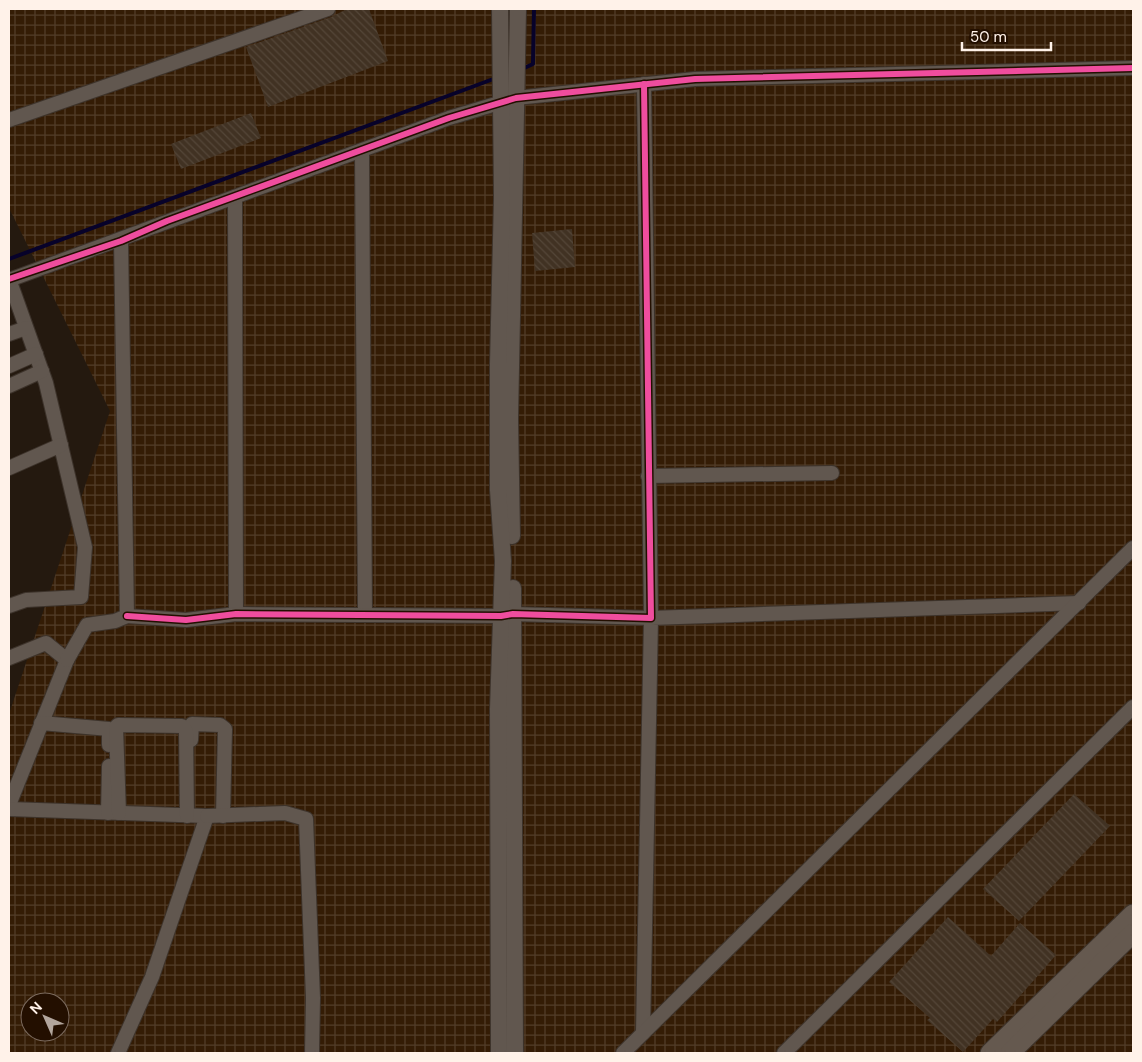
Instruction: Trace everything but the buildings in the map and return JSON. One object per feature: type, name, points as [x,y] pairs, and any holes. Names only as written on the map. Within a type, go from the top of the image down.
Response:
[{"type":"main road","points":[[1012,1049],[1133,914]]},
{"type":"main road","points":[[990,1053],[1012,1049],[1133,933]]},
{"type":"street","points":[[9,120],[328,9]]},
{"type":"street","points":[[500,9],[508,100]]},
{"type":"street","points":[[515,1053],[507,615],[498,490],[498,364],[502,198],[508,100],[518,9]]},
{"type":"street","points":[[9,606],[26,600],[81,597],[85,547],[42,372],[9,279],[121,241],[167,221],[448,118],[508,100],[695,79],[1133,68]]},
{"type":"street","points":[[643,1033],[651,618],[644,84]]},
{"type":"street","points":[[362,150],[365,615]]},
{"type":"street","points":[[235,197],[236,614]]},
{"type":"street","points":[[121,241],[127,616]]},
{"type":"street","points":[[9,334],[26,328]]},
{"type":"street","points":[[9,366],[36,354]]},
{"type":"street","points":[[9,386],[42,372]]},
{"type":"street","points":[[9,468],[61,445]]},
{"type":"street","points":[[648,476],[832,472]]},
{"type":"street","points":[[623,1053],[1133,550]]},
{"type":"street","points":[[9,805],[66,660],[88,625],[115,621],[127,616],[186,620],[236,614],[507,615],[651,618],[1079,603]]},
{"type":"street","points":[[499,1053],[498,709],[507,615]]},
{"type":"street","points":[[9,658],[46,643],[66,660]]},
{"type":"street","points":[[784,1053],[1133,707]]},
{"type":"street","points":[[42,723],[109,729],[114,813]]},
{"type":"street","points":[[190,816],[191,726],[195,724],[220,725],[225,729],[223,816]]},
{"type":"street","points":[[114,813],[116,727],[118,725],[182,726],[186,731],[190,816]]},
{"type":"street","points":[[9,809],[190,816],[285,813],[306,819],[313,998],[312,1053]]},
{"type":"street","points":[[118,1053],[152,977],[207,816]]},
{"type":"shaded area","points":[[9,9],[1133,9],[1133,1053],[9,1053],[9,714],[110,411],[9,208]]},
{"type":"waterway","points":[[522,69],[533,64],[534,9]]},
{"type":"waterway","points":[[9,259],[496,78]]},
{"type":"cycle path","points":[[9,279],[121,241],[167,221],[449,118],[516,98],[695,79],[1133,68]]},
{"type":"cycle path","points":[[127,616],[186,620],[236,614],[501,616],[513,614],[651,618],[644,84]]}]
